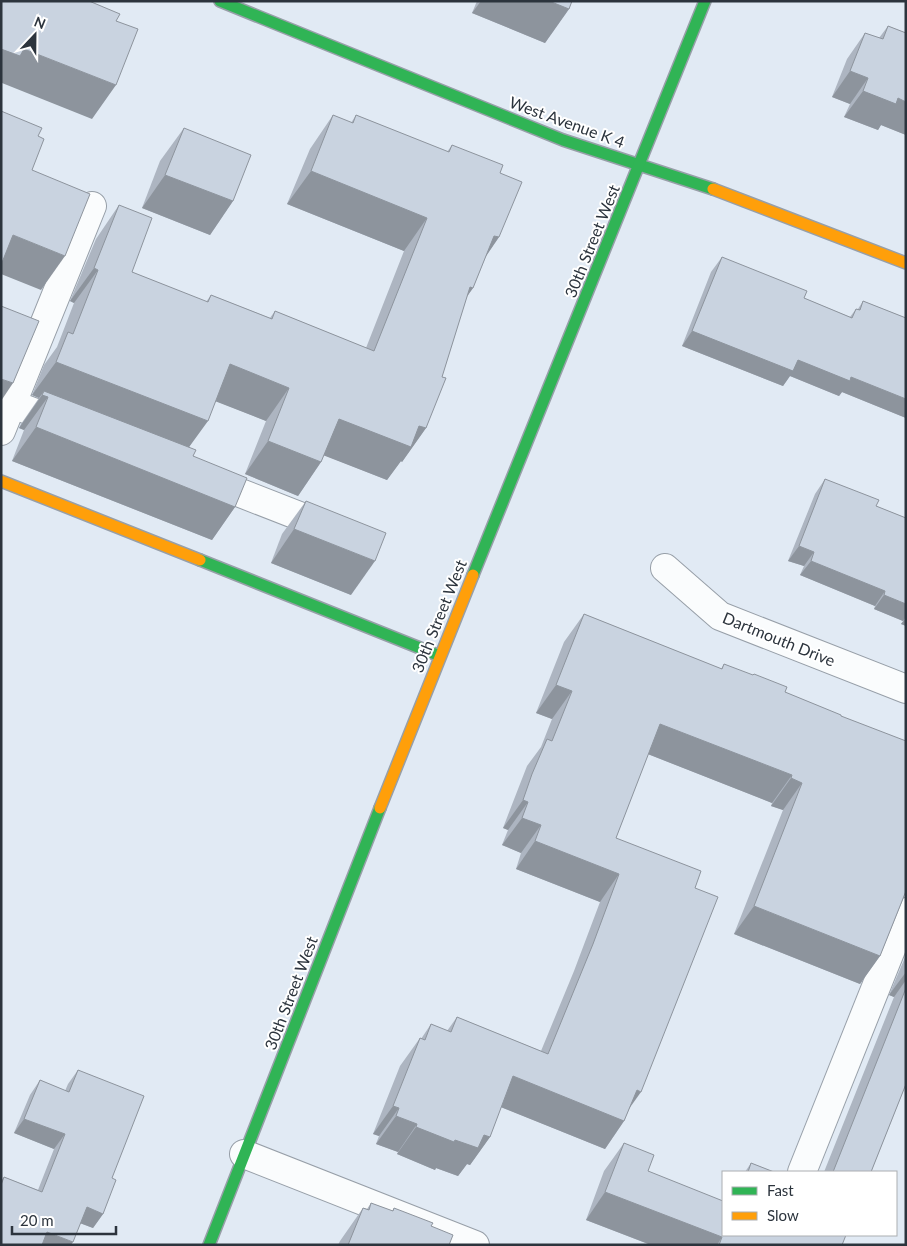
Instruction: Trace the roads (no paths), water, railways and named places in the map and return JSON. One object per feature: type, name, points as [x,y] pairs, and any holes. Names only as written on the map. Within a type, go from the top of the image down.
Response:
[{"type":"main road","name":"West Avenue K 4","points":[[220,1],[563,140],[717,190],[906,263]]},
{"type":"main road","name":"30th Street West","points":[[209,1245],[440,656],[705,1]]},
{"type":"main road","points":[[1,481],[440,656]]},
{"type":"street","points":[[1,431],[92,206]]},
{"type":"street","points":[[12,404],[86,432]]},
{"type":"street","points":[[186,472],[351,536]]},
{"type":"street","name":"Dartmouth Drive","points":[[665,568],[720,616],[906,689]]},
{"type":"street","points":[[802,1171],[906,912]]},
{"type":"street","points":[[244,1154],[475,1245]]}]
